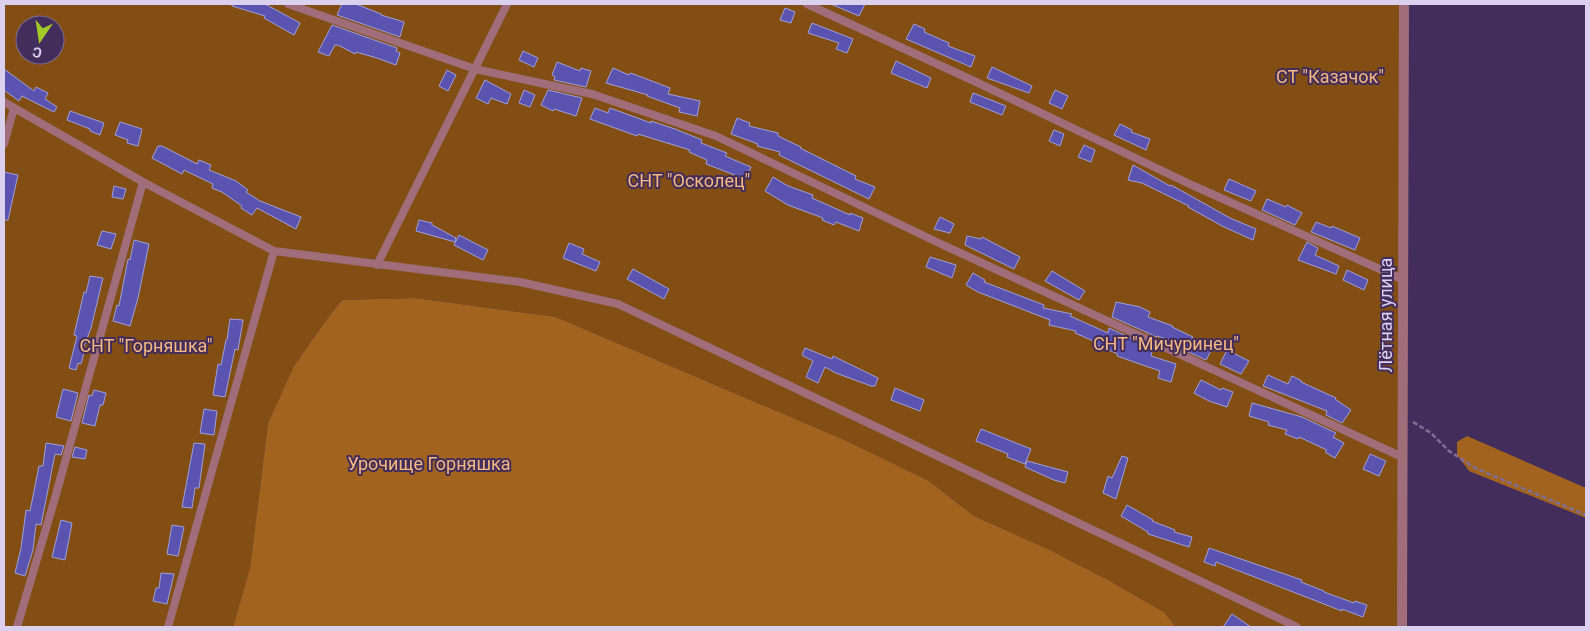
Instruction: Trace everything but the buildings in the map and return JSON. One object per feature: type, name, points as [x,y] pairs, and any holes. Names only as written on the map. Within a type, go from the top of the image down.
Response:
[{"type":"street","name":"Лётная улица","points":[[1402,627],[1404,4]]},
{"type":"lane","points":[[288,4],[475,69],[592,94],[716,136],[942,244],[1402,457]]},
{"type":"lane","points":[[377,264],[507,4]]},
{"type":"lane","points":[[807,4],[1194,186],[1402,279]]},
{"type":"lane","points":[[4,102],[143,182],[274,252],[520,282],[618,304],[1296,627]]},
{"type":"lane","points":[[4,144],[14,108]]},
{"type":"lane","points":[[17,627],[143,182]]},
{"type":"lane","points":[[168,627],[274,252]]},
{"type":"path","points":[[1402,416],[1431,433],[1449,451],[1475,468],[1586,515]]},
{"type":"green space","points":[[4,4],[1404,4],[1404,627],[1176,627],[1164,612],[1110,581],[1048,549],[974,516],[929,481],[847,441],[556,317],[415,298],[342,300],[294,366],[268,423],[250,569],[233,627],[4,627]]},
{"type":"green space","name":"Урочище Горняшка","points":[[415,298],[556,317],[847,441],[929,481],[974,516],[1048,549],[1110,581],[1164,612],[1176,627],[233,627],[250,568],[268,423],[294,366],[342,300]]},
{"type":"green space","points":[[1467,436],[1586,488],[1586,518],[1469,471],[1457,455],[1457,442]]},
{"type":"park label","name":"СТ \"Казачок\"","points":[[1330,77]]},
{"type":"park label","name":"СНТ \"Осколец\"","points":[[689,181]]},
{"type":"park label","name":"СНТ \"Мичуринец\"","points":[[1166,344]]},
{"type":"park label","name":"СНТ \"Горняшка\"","points":[[146,346]]}]
